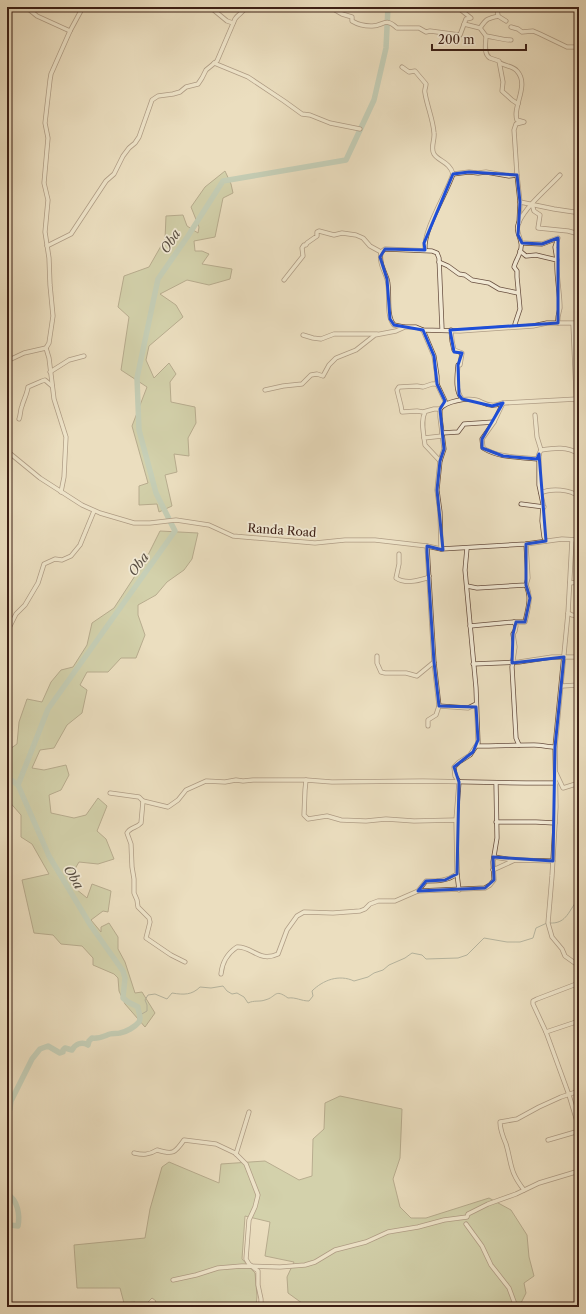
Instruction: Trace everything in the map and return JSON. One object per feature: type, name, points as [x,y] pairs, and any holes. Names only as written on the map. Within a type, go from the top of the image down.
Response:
[{"type":"street","points":[[26,7],[37,16],[70,31]]},
{"type":"street","points":[[7,361],[24,353],[46,348],[49,343],[53,316],[50,258],[45,232],[48,200],[44,180],[48,138],[45,123],[50,80],[70,31],[83,7]]},
{"type":"street","points":[[210,7],[227,21],[233,23]]},
{"type":"street","points":[[47,246],[71,234],[106,182],[114,174],[123,156],[139,137],[152,100],[158,96],[180,92],[186,87],[198,84],[206,70],[217,61],[237,14],[244,11],[246,7]]},
{"type":"street","points":[[330,7],[342,14],[352,17],[352,21],[354,23],[370,26],[385,22],[394,25],[397,28],[419,28],[426,32],[430,30],[460,35],[464,21],[471,18],[461,10],[460,7]]},
{"type":"street","points":[[440,7],[444,9],[453,7]]},
{"type":"street","points":[[497,7],[498,16]]},
{"type":"street","points":[[480,28],[484,21],[488,18],[498,16],[506,21]]},
{"type":"street","points":[[464,24],[480,28],[486,36],[485,50],[487,55],[490,58],[518,71],[522,82],[515,117],[516,120],[524,122],[516,124],[514,130],[520,202],[518,235],[522,243],[514,267],[517,271],[520,309],[515,324],[516,326]]},
{"type":"street","points":[[511,27],[522,32],[529,31],[540,34],[567,47],[579,47]]},
{"type":"street","points":[[486,36],[494,36],[504,40],[511,40]]},
{"type":"street","points":[[214,63],[248,77],[302,114],[310,115],[330,123],[360,130]]},
{"type":"street","points":[[500,63],[503,82],[502,91],[518,104]]},
{"type":"street","points":[[402,68],[409,72],[415,71],[426,84],[424,91],[434,127],[432,147],[434,156],[442,160],[450,167],[453,174],[432,221],[424,243],[425,250]]},
{"type":"street","points":[[453,174],[486,172],[509,176],[517,175]]},
{"type":"street","points":[[518,223],[532,204],[560,175]]},
{"type":"street","points":[[520,202],[554,210],[574,212]]},
{"type":"street","points":[[532,204],[534,211],[540,215],[538,228],[568,231],[579,234]]},
{"type":"street","points":[[284,280],[303,256],[302,248],[304,245],[317,236],[317,232],[319,231],[334,235],[342,233],[356,235],[363,238],[370,246],[381,252]]},
{"type":"street","points":[[522,243],[542,244],[558,238],[555,247],[560,307],[558,323]]},
{"type":"street","points":[[381,252],[386,249],[425,250],[437,252],[439,258],[442,330]]},
{"type":"street","points":[[381,252],[380,257],[383,271],[387,279],[390,319],[394,325],[416,327],[423,330],[451,330],[579,323]]},
{"type":"street","points":[[520,252],[526,256],[536,255],[539,257],[557,260]]},
{"type":"street","points":[[439,262],[472,280],[489,283],[499,289],[518,293]]},
{"type":"street","points":[[573,324],[578,384],[576,399],[579,462]]},
{"type":"street","points":[[303,335],[321,339],[338,334],[378,334],[396,331],[406,327]]},
{"type":"street","points":[[423,330],[434,356],[438,376],[437,384],[446,403]]},
{"type":"street","points":[[451,330],[454,350],[462,353],[457,375],[458,392],[462,399]]},
{"type":"street","points":[[265,390],[302,384],[311,376],[317,374],[323,376],[332,361],[356,350],[378,334]]},
{"type":"street","points":[[46,348],[49,358],[54,402],[66,437],[64,477],[61,492]]},
{"type":"street","points":[[50,372],[69,360],[84,356]]},
{"type":"street","points":[[19,419],[28,387],[42,380],[45,380],[52,386]]},
{"type":"street","points":[[437,384],[423,387],[399,387],[397,390],[402,412],[425,412],[440,409],[446,403],[452,403],[462,399],[477,400],[482,404],[492,406],[503,403],[576,399]]},
{"type":"street","points":[[503,403],[494,422],[482,439],[483,448],[488,452],[503,456],[537,459],[541,450],[537,437],[535,415]]},
{"type":"street","points":[[440,409],[444,449],[440,461],[437,490],[440,512],[441,549]]},
{"type":"street","points":[[425,412],[422,425],[425,445],[440,461]]},
{"type":"street","points":[[424,438],[458,432],[464,424],[494,422]]},
{"type":"street","points":[[541,450],[555,448],[572,449],[578,454]]},
{"type":"street","name":"Randa Road","points":[[7,450],[40,478],[94,511],[134,523],[176,520],[204,524],[232,536],[315,543],[345,540],[375,540],[441,549],[579,540]]},
{"type":"street","points":[[539,454],[539,486],[544,507],[542,521],[546,541]]},
{"type":"street","points":[[541,493],[547,490],[570,492],[579,497]]},
{"type":"street","points":[[521,504],[544,507]]},
{"type":"street","points":[[7,632],[16,614],[25,605],[38,583],[44,564],[54,559],[62,560],[71,556],[80,546],[94,511]]},
{"type":"street","points":[[572,540],[568,613],[555,747],[555,823],[548,923],[552,937],[562,949],[565,956],[579,966]]},
{"type":"street","points":[[470,626],[525,622],[530,598],[530,593],[526,584],[528,578],[526,544]]},
{"type":"street","points":[[427,546],[430,575],[434,662],[439,706],[436,715],[428,720],[428,726]]},
{"type":"street","points":[[459,890],[457,874],[456,820],[459,782],[455,776],[454,767],[470,755],[477,746],[478,740],[465,566],[467,548]]},
{"type":"street","points":[[399,554],[399,564],[396,578],[400,581],[414,581],[427,578],[430,575]]},
{"type":"street","points":[[570,583],[579,582]]},
{"type":"street","points":[[467,586],[476,588],[526,584]]},
{"type":"street","points":[[568,613],[579,616]]},
{"type":"street","points":[[514,622],[516,626],[513,634],[515,647],[513,662],[516,738],[520,745]]},
{"type":"street","points":[[376,656],[377,663],[384,673],[406,673],[414,676],[420,674],[434,662]]},
{"type":"street","points":[[473,664],[519,662],[552,657],[579,657]]},
{"type":"street","points":[[562,686],[579,685]]},
{"type":"street","points":[[439,706],[468,708],[476,704]]},
{"type":"street","points":[[477,746],[541,745],[555,747]]},
{"type":"street","points":[[556,772],[563,788],[579,783]]},
{"type":"street","points":[[306,780],[304,790],[304,815],[308,819],[328,816],[341,820],[366,821],[386,819],[414,821],[456,820]]},
{"type":"street","points":[[110,793],[128,795],[134,793],[143,801],[161,806],[170,806],[178,800],[186,790],[206,781],[306,780],[332,782],[556,783]]},
{"type":"street","points":[[221,974],[221,968],[226,958],[237,947],[242,947],[258,955],[268,956],[278,954],[288,930],[297,916],[304,912],[333,913],[360,911],[365,909],[370,904],[378,901],[395,901],[418,891],[485,888],[490,885],[494,880],[493,870],[497,838],[496,783]]},
{"type":"street","points":[[143,801],[141,823],[130,829],[127,833],[131,848],[134,893],[138,907],[149,918],[150,922],[146,938],[171,955],[185,962]]},
{"type":"street","points":[[496,822],[555,823]]},
{"type":"street","points":[[494,857],[515,860],[553,861]]},
{"type":"street","points":[[493,870],[515,860]]},
{"type":"street","points":[[418,891],[426,881],[445,880],[457,874]]},
{"type":"street","points":[[548,1140],[579,1130],[569,1095],[533,1001],[579,983]]},
{"type":"street","points":[[546,1032],[579,1022]]},
{"type":"street","points":[[524,1190],[516,1180],[510,1167],[500,1122],[517,1119],[539,1107],[579,1091]]},
{"type":"street","points":[[236,1154],[249,1112]]},
{"type":"street","points":[[134,1153],[141,1155],[150,1154],[157,1150],[170,1153],[176,1151],[184,1140],[216,1144],[236,1154],[246,1164],[258,1195],[255,1207],[249,1220],[246,1259],[249,1264],[258,1270],[258,1285],[261,1299],[260,1307]]},
{"type":"street","points":[[173,1280],[218,1268],[305,1265],[315,1262],[335,1250],[366,1242],[388,1232],[418,1227],[444,1220],[466,1217],[468,1214],[488,1204],[511,1196],[544,1181],[579,1171]]},
{"type":"street","points":[[466,1224],[482,1246],[491,1265],[509,1288],[516,1307]]},
{"type":"highlighted area","points":[[469,172],[517,175],[520,202],[518,235],[522,243],[542,244],[558,238],[558,323],[450,330],[454,352],[462,353],[458,365],[459,395],[462,399],[492,406],[503,403],[482,439],[482,448],[503,456],[537,459],[539,454],[546,541],[526,544],[526,585],[530,598],[525,622],[516,622],[513,634],[512,663],[564,657],[555,747],[553,861],[493,857],[494,880],[485,888],[418,891],[426,881],[445,880],[457,874],[459,782],[454,767],[473,752],[478,740],[476,707],[439,706],[434,662],[427,546],[443,550],[437,490],[440,461],[444,449],[440,409],[445,401],[437,384],[434,356],[423,330],[394,325],[390,319],[387,279],[380,257],[385,249],[425,250],[424,243],[453,174]]},
{"type":"green space","points":[[225,171],[233,193],[223,198],[215,237],[194,241],[195,251],[202,251],[209,254],[202,264],[232,269],[230,279],[209,285],[187,280],[160,294],[176,305],[183,317],[149,346],[146,360],[154,378],[169,363],[176,374],[170,382],[171,402],[195,407],[196,423],[188,438],[189,456],[174,454],[177,472],[165,475],[172,506],[159,512],[157,504],[139,505],[139,486],[148,483],[132,426],[147,387],[121,370],[129,317],[118,307],[124,276],[149,267],[165,239],[166,216],[183,215],[187,226],[198,233],[199,227],[191,207],[205,187]]},
{"type":"green space","points":[[160,531],[198,533],[192,559],[184,570],[167,582],[156,595],[138,605],[138,615],[145,635],[136,658],[121,658],[108,672],[87,672],[80,685],[87,690],[82,713],[67,725],[54,748],[40,750],[32,768],[44,770],[66,765],[69,775],[61,790],[49,795],[51,813],[74,818],[86,815],[98,798],[107,806],[97,831],[106,839],[114,859],[98,864],[79,862],[72,874],[76,889],[87,898],[92,884],[111,891],[108,912],[103,911],[91,920],[101,932],[101,927],[109,923],[118,937],[118,949],[125,962],[135,993],[142,992],[155,1013],[145,1027],[125,1004],[119,991],[118,978],[114,974],[93,965],[93,958],[82,946],[61,944],[53,935],[34,933],[22,880],[49,874],[32,844],[21,837],[21,815],[7,799],[7,751],[17,744],[19,722],[27,699],[42,702],[51,682],[61,670],[73,667],[87,645],[92,623],[114,608],[146,559]]},
{"type":"green space","points":[[340,1096],[402,1109],[400,1158],[393,1179],[400,1207],[411,1218],[426,1218],[489,1198],[511,1210],[527,1235],[529,1257],[534,1276],[524,1283],[526,1293],[519,1307],[306,1306],[288,1293],[287,1277],[294,1262],[265,1256],[270,1222],[245,1216],[242,1259],[255,1273],[257,1296],[256,1307],[151,1307],[156,1301],[152,1298],[143,1307],[139,1307],[135,1302],[124,1303],[120,1288],[77,1288],[74,1245],[145,1238],[150,1209],[162,1167],[169,1162],[219,1183],[221,1164],[265,1161],[299,1180],[312,1176],[313,1139],[324,1129],[325,1103]]},
{"type":"waterway","name":"Oba","points":[[7,1115],[10,1109],[11,1101],[32,1059],[40,1049],[48,1046],[60,1053],[63,1052],[65,1048],[72,1050],[79,1044],[83,1043],[88,1045],[92,1038],[99,1038],[128,1030],[135,1026],[140,1020],[138,1007],[123,998],[125,978],[123,971],[91,926],[49,856],[18,785],[48,709],[175,531],[156,493],[139,430],[137,378],[158,279],[188,236],[223,181],[346,160],[374,100],[386,48],[388,7]]},
{"type":"waterway","points":[[7,777],[18,785]]},
{"type":"waterway","points":[[550,923],[563,920],[576,902],[579,901]]},
{"type":"waterway","points":[[140,1015],[147,1011],[145,1000],[148,995],[155,994],[167,999],[172,993],[188,994],[194,992],[200,987],[211,988],[223,986],[232,994],[237,993],[244,997],[248,1003],[269,999],[278,993],[288,998],[309,1001],[313,996],[312,991],[316,987],[332,979],[343,978],[354,981],[368,977],[412,953],[422,955],[426,959],[458,958],[467,955],[484,938],[507,942],[520,942],[533,938],[536,928],[547,923]]},
{"type":"waterway","name":"Oba","points":[[7,1194],[14,1200],[19,1217],[18,1226],[7,1226]]}]
